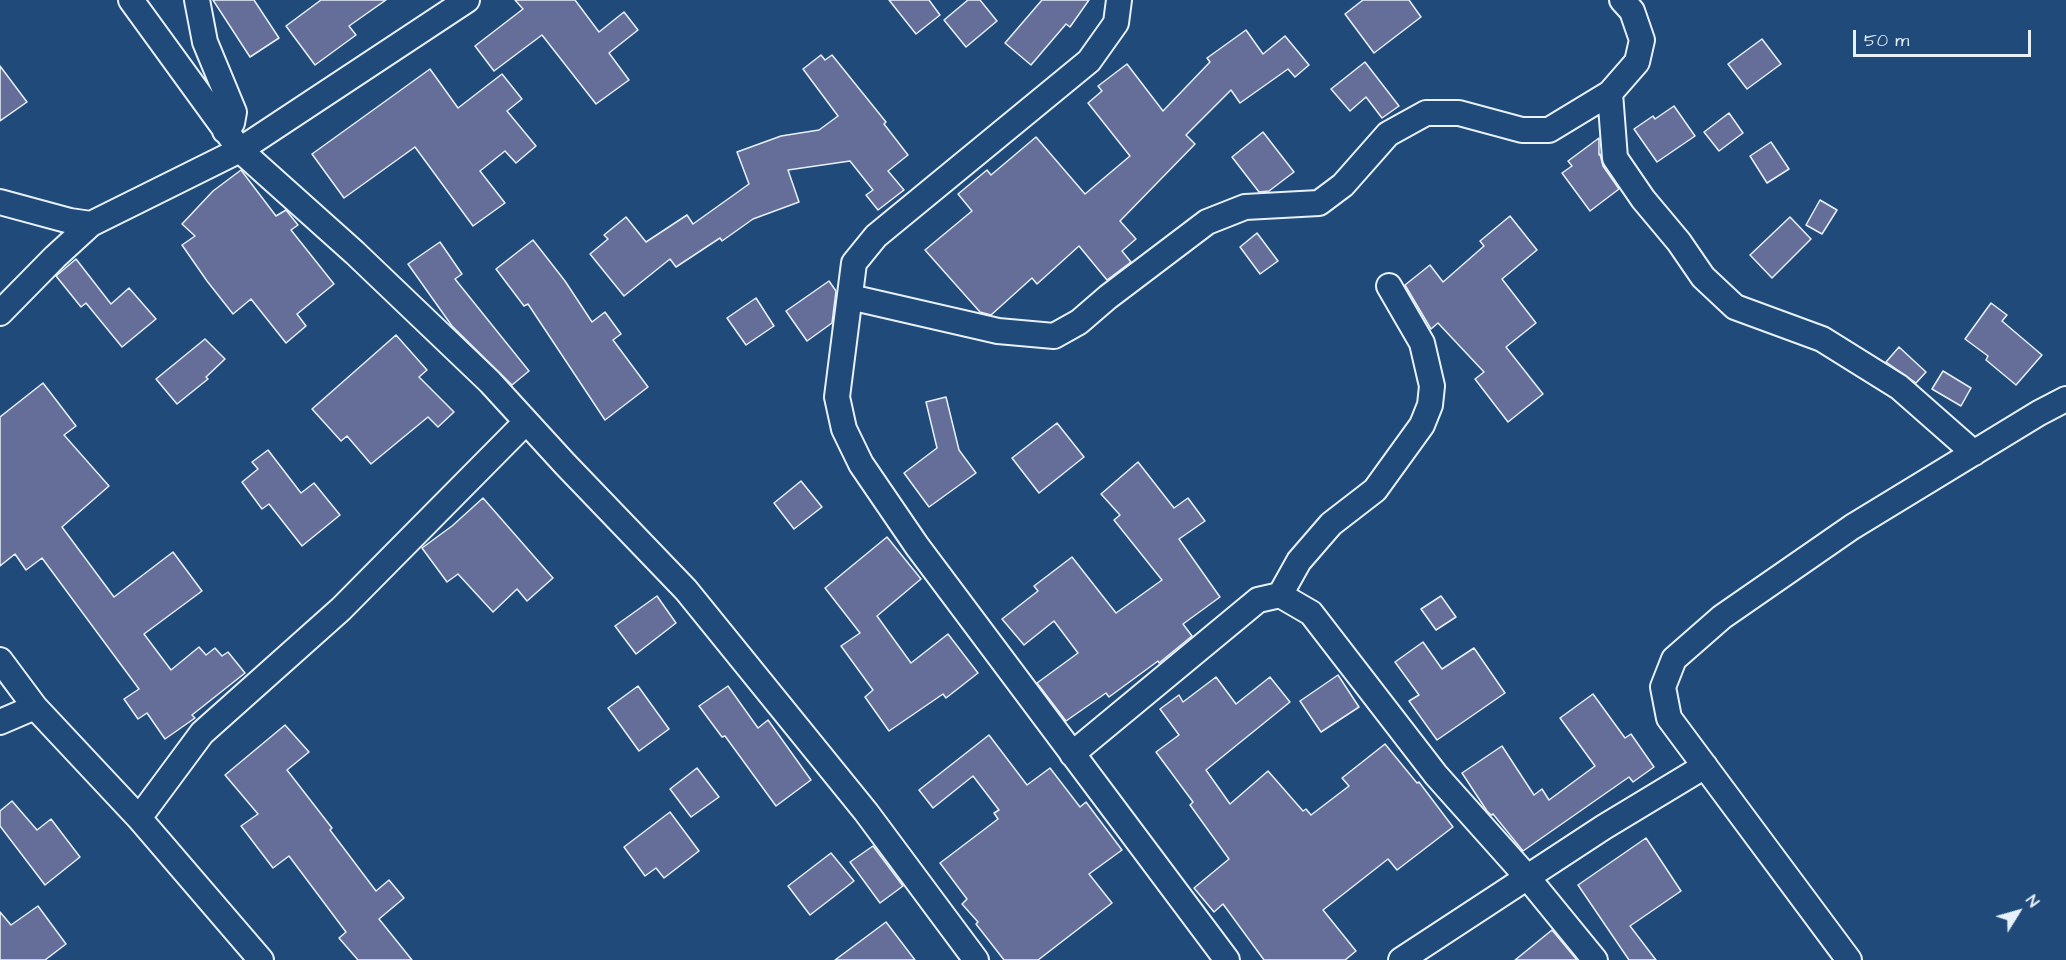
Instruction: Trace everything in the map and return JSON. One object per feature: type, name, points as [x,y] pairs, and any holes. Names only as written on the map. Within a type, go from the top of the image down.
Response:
[{"type":"street","points":[[131,0],[240,150],[490,382],[686,591],[866,812],[976,960]]},
{"type":"street","points":[[197,0],[206,42],[234,112],[232,123],[225,131]]},
{"type":"street","points":[[0,314],[55,257],[91,224],[240,150],[468,0]]},
{"type":"street","points":[[1119,0],[1116,23],[1089,61],[876,236],[854,263],[837,397],[844,429],[861,464],[917,546],[1227,960]]},
{"type":"street","points":[[850,297],[998,331],[1054,336],[1079,322],[1108,297],[1207,222],[1245,207],[1319,203],[1343,185],[1388,135],[1426,113],[1459,113],[1522,130],[1549,130],[1610,93],[1637,62],[1642,40],[1632,11],[1622,0]]},
{"type":"street","points":[[1610,93],[1615,158],[1643,200],[1679,242],[1702,277],[1734,307],[1822,339],[1899,387],[1974,453]]},
{"type":"street","points":[[0,202],[70,221],[91,224]]},
{"type":"street","points":[[1280,595],[1299,561],[1331,524],[1375,490],[1422,425],[1430,405],[1432,386],[1422,343],[1389,286]]},
{"type":"street","points":[[1849,960],[1669,718],[1663,687],[1674,659],[1722,617],[1843,533],[2039,413],[2066,399]]},
{"type":"street","points":[[139,818],[202,733],[341,609],[526,422]]},
{"type":"street","points":[[1072,754],[1258,600],[1280,595],[1311,613],[1436,775],[1528,878],[1594,960]]},
{"type":"street","points":[[0,660],[35,707],[139,818],[261,960]]},
{"type":"street","points":[[0,722],[35,707]]},
{"type":"street","points":[[1401,960],[1604,827],[1705,766]]},
{"type":"building","points":[[213,0],[254,0],[279,38],[250,57]]},
{"type":"building","points":[[321,0],[386,0],[349,26],[356,35],[315,65],[286,26]]},
{"type":"building","points":[[515,0],[575,0],[599,32],[624,12],[638,30],[609,53],[629,80],[596,104],[542,35],[494,71],[475,46],[523,9]]},
{"type":"building","points":[[889,0],[929,0],[940,15],[916,34]]},
{"type":"building","points":[[968,0],[980,0],[997,21],[966,47],[944,20]]},
{"type":"building","points":[[1042,0],[1089,0],[1070,27],[1066,24],[1031,65],[1005,43]]},
{"type":"building","points":[[1363,0],[1409,0],[1421,17],[1374,53],[1345,14]]},
{"type":"building","points":[[1246,30],[1263,54],[1285,36],[1309,65],[1295,77],[1288,69],[1240,103],[1231,90],[1186,135],[1195,144],[1120,221],[1136,239],[1122,251],[1131,262],[1107,280],[1079,246],[1037,284],[1032,278],[991,315],[980,312],[925,250],[972,211],[958,194],[987,170],[991,175],[1036,137],[1085,194],[1130,156],[1088,103],[1102,91],[1098,86],[1127,64],[1163,111],[1210,62],[1207,58]]},
{"type":"building","points":[[1762,39],[1781,64],[1747,89],[1728,64]]},
{"type":"building","points":[[821,55],[825,60],[832,55],[886,122],[884,124],[908,155],[888,171],[904,190],[878,210],[866,195],[873,190],[850,161],[788,170],[799,202],[753,219],[722,241],[720,238],[676,267],[670,259],[624,296],[590,254],[608,239],[604,235],[626,217],[646,242],[687,215],[693,224],[749,184],[737,152],[781,136],[819,130],[838,116],[803,69]]},
{"type":"building","points":[[1365,62],[1399,106],[1382,118],[1366,97],[1350,111],[1331,89]]},
{"type":"building","points":[[0,66],[27,102],[0,121]]},
{"type":"building","points":[[430,69],[458,108],[502,74],[522,99],[507,111],[536,146],[516,163],[505,151],[480,171],[505,203],[473,226],[415,147],[344,198],[312,154]]},
{"type":"building","points":[[1674,106],[1695,136],[1657,162],[1634,129]]},
{"type":"building","points":[[1729,113],[1743,133],[1719,151],[1704,132]]},
{"type":"building","points":[[1263,132],[1294,172],[1269,191],[1259,192],[1232,157]]},
{"type":"building","points":[[1599,138],[1599,155],[1603,166],[1619,189],[1590,211],[1562,173],[1572,166],[1568,161]]},
{"type":"building","points":[[1771,142],[1789,169],[1767,183],[1750,156]]},
{"type":"building","points":[[241,170],[276,216],[286,210],[298,225],[291,230],[334,284],[297,314],[306,326],[286,343],[251,299],[233,314],[182,245],[195,236],[182,224],[213,191]]},
{"type":"building","points":[[1820,200],[1837,210],[1822,234],[1806,225]]},
{"type":"building","points":[[1510,216],[1537,250],[1502,279],[1536,323],[1506,347],[1543,394],[1508,422],[1475,379],[1484,372],[1438,323],[1431,329],[1405,285],[1430,265],[1443,282],[1484,246],[1480,241]]},
{"type":"building","points":[[1790,217],[1811,239],[1772,278],[1750,255]]},
{"type":"building","points":[[1257,233],[1278,261],[1260,274],[1240,247]]},
{"type":"building","points":[[533,240],[565,281],[592,322],[605,312],[621,334],[613,340],[648,387],[605,420],[528,304],[524,306],[496,269]]},
{"type":"building","points":[[440,242],[462,274],[455,279],[529,371],[512,385],[452,326],[408,264]]},
{"type":"building","points":[[76,259],[111,304],[129,288],[156,319],[122,347],[86,303],[81,307],[56,276]]},
{"type":"building","points":[[829,281],[836,291],[832,323],[807,341],[786,311]]},
{"type":"building","points":[[756,298],[774,326],[746,345],[727,318]]},
{"type":"building","points":[[1991,303],[2007,315],[2002,321],[2042,355],[2016,385],[1986,360],[1988,356],[1965,339]]},
{"type":"building","points":[[396,335],[427,370],[419,377],[454,412],[438,427],[428,417],[371,464],[347,436],[341,441],[312,409]]},
{"type":"building","points":[[205,339],[225,359],[206,377],[208,379],[177,404],[156,379]]},
{"type":"building","points":[[1899,347],[1926,372],[1916,383],[1886,362]]},
{"type":"building","points":[[1943,371],[1971,388],[1961,406],[1932,389]]},
{"type":"building","points":[[43,383],[76,426],[64,435],[109,486],[62,527],[114,597],[173,552],[202,591],[144,634],[171,670],[199,647],[206,655],[215,648],[222,656],[228,652],[245,673],[192,715],[195,718],[165,739],[147,713],[138,719],[124,699],[139,689],[42,558],[26,570],[15,554],[0,566],[0,417]]},
{"type":"building","points":[[946,397],[959,450],[976,473],[929,507],[904,473],[937,448],[926,402]]},
{"type":"building","points":[[1057,423],[1084,457],[1039,493],[1012,458]]},
{"type":"building","points":[[268,450],[301,493],[314,483],[340,515],[302,546],[269,504],[262,509],[242,482],[258,469],[252,462]]},
{"type":"building","points":[[1138,462],[1174,508],[1188,498],[1205,521],[1179,539],[1220,597],[1183,624],[1192,636],[1159,663],[1158,661],[1109,697],[1106,693],[1066,721],[1037,683],[1078,653],[1054,621],[1024,645],[1002,619],[1038,591],[1034,586],[1072,557],[1116,613],[1162,580],[1114,520],[1120,515],[1101,494]]},
{"type":"building","points":[[801,481],[822,507],[794,529],[774,503]]},
{"type":"building","points":[[483,498],[553,578],[527,601],[517,589],[493,612],[458,574],[447,582],[422,548],[452,526]]},
{"type":"building","points":[[887,537],[921,579],[877,616],[911,663],[948,634],[978,673],[946,698],[943,694],[889,731],[865,697],[873,690],[841,646],[860,633],[825,588]]},
{"type":"building","points":[[657,596],[676,623],[636,654],[615,626]]},
{"type":"building","points":[[1441,596],[1456,617],[1436,630],[1421,609]]},
{"type":"building","points":[[1423,642],[1442,669],[1474,648],[1505,693],[1437,740],[1409,701],[1419,695],[1395,662]]},
{"type":"building","points":[[1338,675],[1359,707],[1321,732],[1300,701]]},
{"type":"building","points":[[1216,677],[1236,704],[1270,677],[1290,702],[1206,770],[1230,804],[1268,771],[1303,811],[1306,809],[1311,815],[1349,786],[1342,778],[1385,744],[1417,783],[1419,782],[1453,827],[1397,870],[1388,859],[1323,910],[1356,951],[1345,960],[1264,960],[1223,904],[1214,912],[1194,888],[1229,859],[1190,805],[1193,802],[1156,752],[1179,735],[1160,709],[1179,695],[1183,702]]},
{"type":"building","points":[[638,686],[669,729],[639,751],[608,708]]},
{"type":"building","points":[[728,686],[758,728],[768,720],[811,780],[776,806],[725,736],[722,737],[699,706]]},
{"type":"building","points":[[1593,694],[1625,738],[1631,734],[1654,767],[1633,782],[1629,777],[1523,851],[1493,814],[1487,811],[1462,773],[1502,746],[1534,795],[1542,789],[1549,800],[1595,766],[1560,718]]},
{"type":"building","points":[[285,725],[309,752],[287,770],[332,828],[330,830],[376,891],[389,880],[404,898],[379,919],[412,960],[358,960],[339,938],[346,932],[289,856],[273,868],[241,826],[258,814],[225,775]]},
{"type":"building","points":[[989,735],[1027,785],[1050,768],[1080,807],[1086,802],[1122,850],[1089,874],[1112,903],[1038,960],[1004,960],[976,924],[978,922],[962,904],[967,899],[940,863],[998,819],[994,813],[999,810],[973,776],[933,808],[919,790]]},
{"type":"building","points":[[697,768],[719,797],[691,817],[670,789]]},
{"type":"building","points":[[12,801],[37,830],[51,819],[80,857],[45,885],[0,826],[0,811]]},
{"type":"building","points":[[670,812],[699,851],[664,878],[656,868],[645,876],[624,847]]},
{"type":"building","points":[[1646,838],[1681,891],[1630,926],[1656,960],[1629,960],[1578,885]]},
{"type":"building","points":[[873,846],[903,886],[880,903],[850,862]]},
{"type":"building","points":[[831,853],[854,881],[810,915],[788,886]]},
{"type":"building","points":[[38,906],[66,944],[45,960],[0,960],[0,912],[11,925]]},
{"type":"building","points":[[886,922],[915,960],[835,960]]},
{"type":"building","points":[[1552,930],[1577,960],[1515,960]]}]
